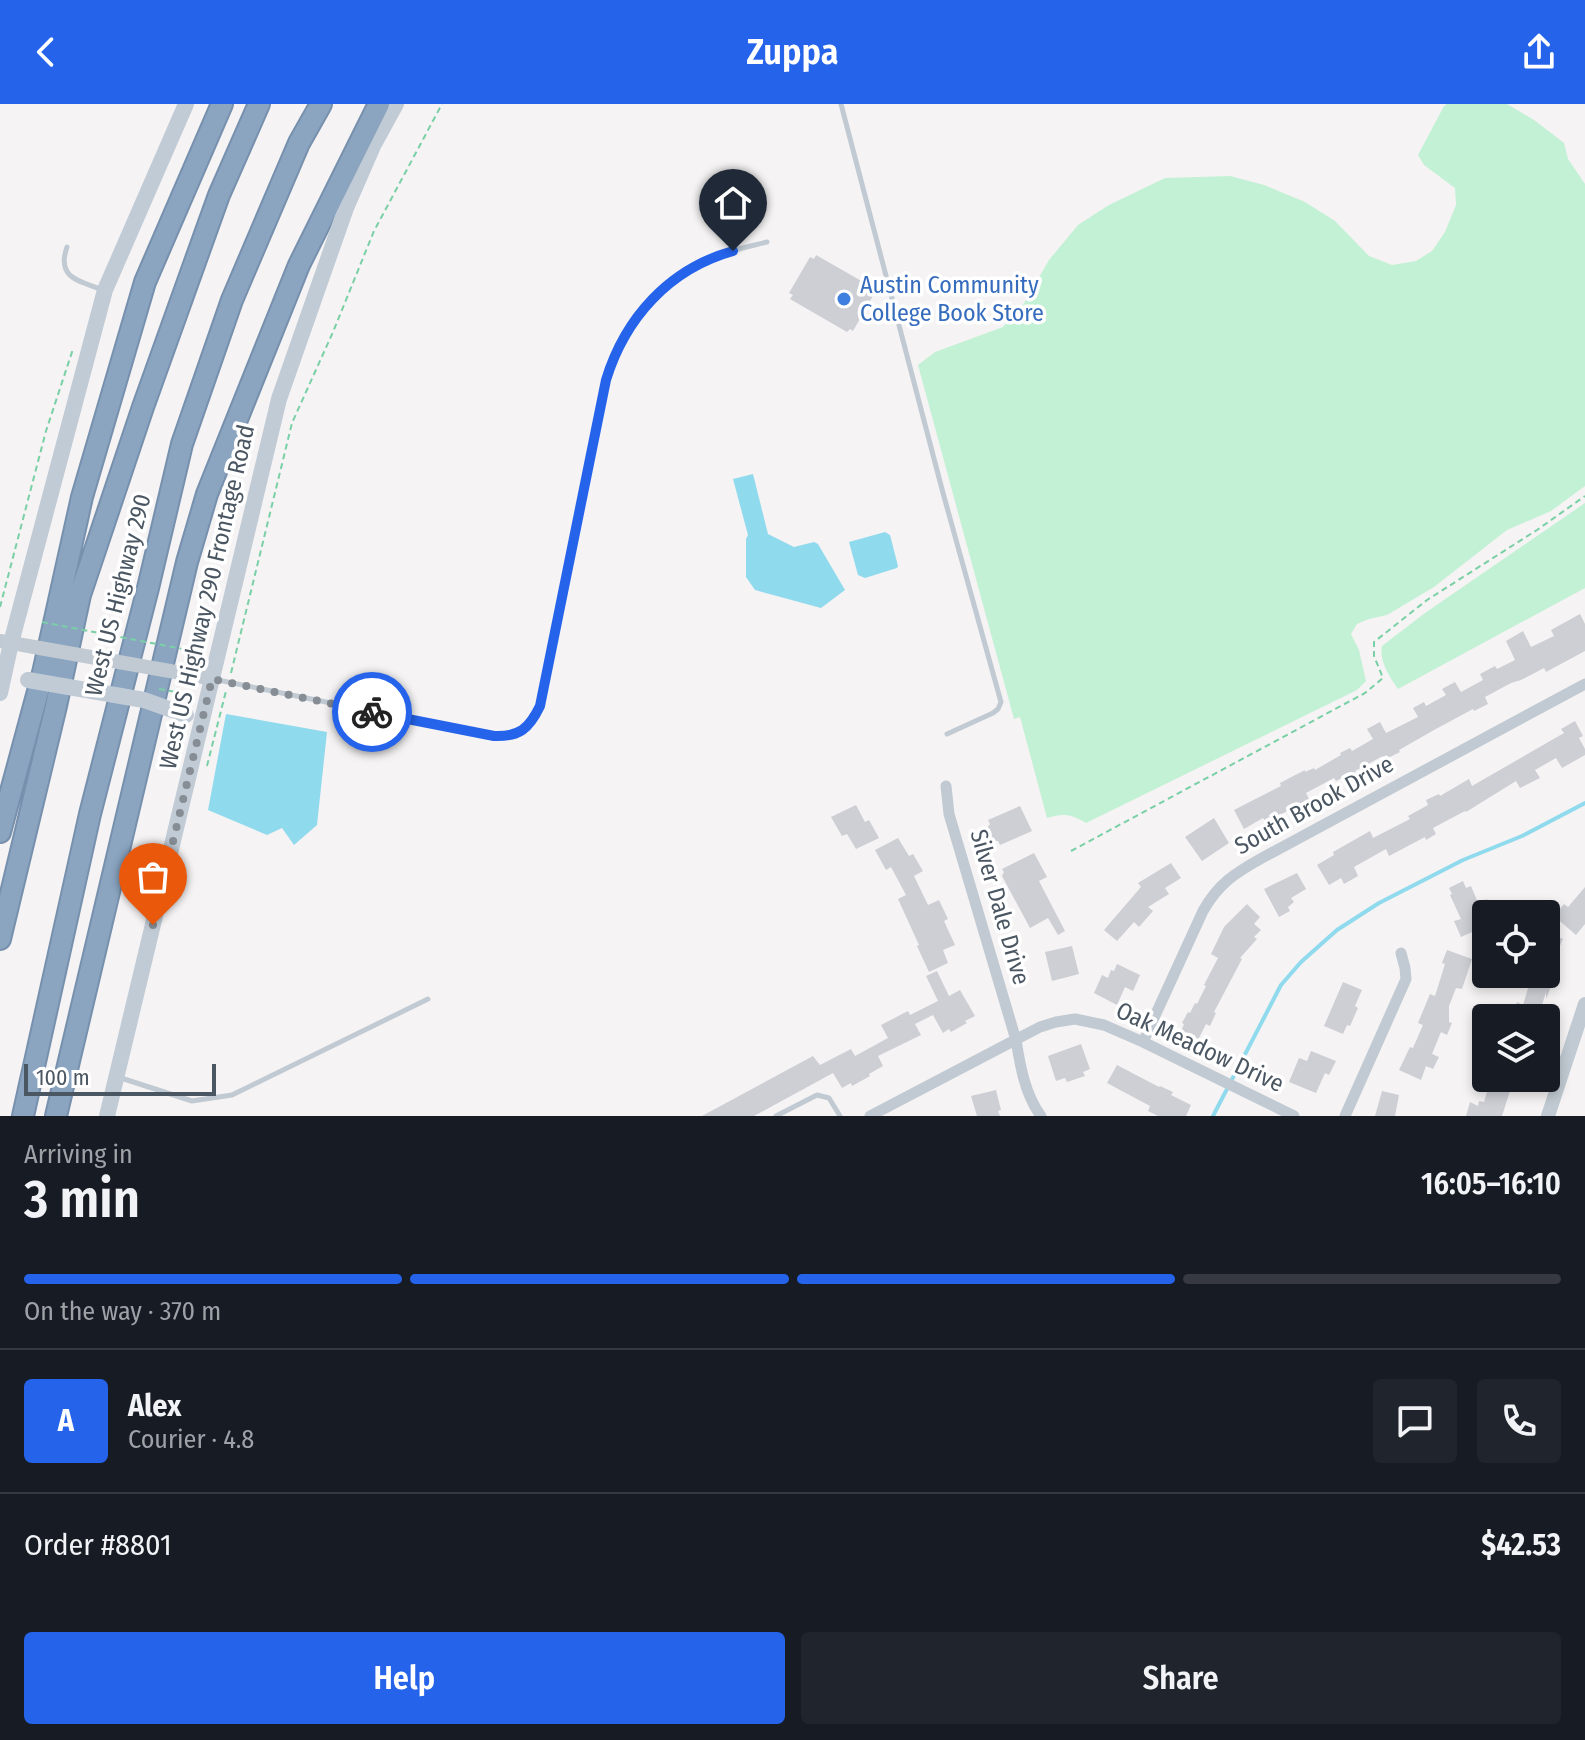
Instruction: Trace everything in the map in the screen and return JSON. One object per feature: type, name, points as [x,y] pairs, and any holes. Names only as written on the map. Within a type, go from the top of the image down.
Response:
[{"type":"highway","points":[[0,832],[82,497],[145,282],[222,104]]},
{"type":"highway","name":"West US Highway 290","points":[[0,939],[80,595],[219,195],[259,104]]},
{"type":"highway","name":"West US Highway 290","points":[[23,1116],[90,814],[182,444],[232,300],[299,143],[321,104]]},
{"type":"highway","points":[[56,1116],[187,562],[207,494],[299,265],[379,104]]},
{"type":"highway","points":[[20,857],[36,676]]},
{"type":"main road","points":[[0,693],[6,642],[105,290],[186,104]]},
{"type":"main road","name":"West US Highway 290 Frontage Road","points":[[107,1116],[279,399],[346,208],[373,146],[396,104]]},
{"type":"main road","points":[[0,702],[18,683],[36,676],[144,700],[186,715],[197,743]]},
{"type":"street","points":[[6,642],[212,679]]},
{"type":"street","name":"South Brook Drive","points":[[1143,1042],[1203,911],[1222,884],[1249,865],[1585,684]]},
{"type":"street","name":"Silver Dale Drive","points":[[946,786],[949,814],[1016,1040],[1020,1063],[1031,1099],[1041,1116]]},
{"type":"street","points":[[1345,1116],[1406,979],[1401,953]]},
{"type":"street","points":[[1548,1116],[1585,1004]]},
{"type":"street","name":"Oak Meadow Drive","points":[[870,1116],[1047,1024],[1075,1019],[1104,1025],[1143,1042],[1294,1116]]},
{"type":"lane","points":[[841,104],[1001,702],[993,713],[947,734]]},
{"type":"lane","points":[[212,679],[483,734],[510,736],[523,730],[540,706],[603,393],[617,348],[645,307],[666,285],[714,256],[767,242]]},
{"type":"lane","points":[[67,247],[64,255],[66,272],[77,280],[105,290]]},
{"type":"lane","points":[[117,1077],[192,1101],[232,1095],[428,999]]},
{"type":"lane","points":[[776,1116],[817,1095],[829,1098],[840,1116]]},
{"type":"path","points":[[234,661],[292,423],[374,231],[442,104]]},
{"type":"path","points":[[1071,851],[1365,693],[1383,678],[1374,656],[1374,642],[1427,600],[1585,496]]},
{"type":"path","points":[[42,622],[188,650]]},
{"type":"green space","points":[[1447,104],[1507,104],[1564,143],[1568,159],[1585,184],[1585,486],[1551,511],[1507,530],[1434,587],[1387,615],[1357,624],[1351,634],[1359,650],[1366,681],[1357,690],[1086,823],[1067,815],[1047,818],[1020,717],[1014,719],[918,365],[935,352],[1003,327],[1023,305],[1049,260],[1078,225],[1109,205],[1165,178],[1230,176],[1264,185],[1305,202],[1335,221],[1369,256],[1392,265],[1416,261],[1432,251],[1445,232],[1456,205],[1455,188],[1424,165],[1418,155]]},
{"type":"green space","points":[[1585,503],[1585,588],[1398,689],[1383,663],[1382,646]]},
{"type":"water","points":[[753,474],[768,534],[794,547],[814,542],[818,544],[845,590],[821,608],[755,590],[746,577],[748,535],[733,479]]},
{"type":"water","points":[[885,532],[890,535],[897,568],[865,578],[858,575],[849,542]]},
{"type":"water","points":[[226,714],[327,732],[317,825],[294,845],[282,828],[267,835],[208,810]]},
{"type":"building","points":[[816,255],[872,287],[870,292],[874,294],[853,331],[850,329],[847,332],[790,299],[793,295],[789,293],[810,257],[814,259]]},
{"type":"building","points":[[1580,614],[1585,624],[1585,651],[1546,672],[1544,668],[1485,697],[1488,704],[1434,730],[1388,758],[1387,755],[1383,756],[1355,771],[1357,774],[1346,780],[1344,777],[1336,781],[1334,778],[1306,793],[1310,801],[1294,810],[1266,822],[1263,818],[1244,829],[1234,810],[1305,770],[1315,770],[1340,753],[1350,748],[1352,751],[1373,739],[1367,729],[1380,722],[1386,733],[1418,717],[1413,708],[1424,702],[1426,706],[1446,695],[1442,689],[1455,682],[1461,692],[1483,680],[1480,674],[1515,660],[1506,641],[1523,631],[1531,647],[1554,636],[1551,630]]},
{"type":"building","points":[[1575,721],[1583,736],[1579,738],[1585,755],[1562,768],[1556,758],[1535,770],[1540,778],[1520,788],[1516,781],[1433,828],[1436,834],[1426,840],[1425,837],[1389,856],[1386,849],[1354,867],[1358,876],[1344,884],[1341,878],[1329,885],[1317,865],[1334,855],[1333,852],[1370,831],[1373,838],[1410,819],[1408,816],[1428,805],[1426,800],[1440,796],[1469,779],[1472,786],[1564,733],[1561,729]]},
{"type":"building","points":[[856,805],[879,838],[856,849],[847,834],[842,836],[831,817]]},
{"type":"building","points":[[1020,806],[1032,831],[1000,845],[998,841],[993,841],[987,828],[990,824],[988,820]]},
{"type":"building","points":[[1214,818],[1229,843],[1202,861],[1185,837]]},
{"type":"building","points":[[898,838],[923,871],[914,876],[928,905],[939,900],[955,945],[943,950],[948,963],[929,972],[898,899],[906,895],[891,867],[886,870],[875,850]]},
{"type":"building","points":[[1034,853],[1047,877],[1039,881],[1065,931],[1058,935],[1048,918],[1030,928],[1002,876],[1002,869]]},
{"type":"building","points":[[1171,863],[1181,878],[1165,888],[1169,894],[1148,907],[1153,911],[1139,927],[1134,922],[1117,941],[1104,930],[1141,887],[1138,883]]},
{"type":"building","points":[[1297,873],[1306,889],[1291,898],[1294,902],[1288,907],[1290,911],[1279,917],[1264,889]]},
{"type":"building","points":[[1463,881],[1466,888],[1471,886],[1477,900],[1472,900],[1472,932],[1461,937],[1454,921],[1461,919],[1449,888]]},
{"type":"building","points":[[1585,887],[1585,924],[1576,935],[1560,921],[1560,909],[1564,904],[1568,907]]},
{"type":"building","points":[[1247,904],[1260,917],[1254,924],[1261,930],[1240,958],[1210,1026],[1206,1024],[1196,1044],[1179,1036],[1182,1023],[1206,986],[1218,958],[1211,954],[1224,927]]},
{"type":"building","points":[[1072,946],[1079,974],[1052,981],[1045,952]]},
{"type":"building","points":[[1447,950],[1472,959],[1462,989],[1456,988],[1449,1006],[1449,1022],[1452,1023],[1447,1035],[1441,1032],[1432,1054],[1439,1057],[1433,1069],[1426,1066],[1421,1080],[1399,1070],[1423,1025],[1418,1023],[1430,994],[1435,996],[1445,964],[1442,963]]},
{"type":"building","points":[[1117,964],[1140,975],[1133,991],[1125,987],[1117,1005],[1094,993],[1102,975],[1108,978]]},
{"type":"building","points":[[937,971],[949,996],[960,990],[975,1016],[965,1021],[967,1023],[943,1033],[933,1015],[915,1024],[921,1035],[878,1056],[883,1066],[852,1086],[851,1083],[842,1088],[833,1073],[754,1116],[702,1116],[813,1056],[820,1065],[851,1049],[855,1056],[888,1038],[881,1025],[908,1011],[910,1015],[938,1001],[926,976]]},
{"type":"building","points":[[1343,982],[1362,990],[1355,1006],[1358,1008],[1343,1034],[1324,1026]]},
{"type":"building","points":[[1528,988],[1550,988],[1542,1004],[1523,1004]]},
{"type":"building","points":[[1081,1044],[1090,1069],[1083,1072],[1085,1076],[1067,1082],[1065,1078],[1056,1081],[1048,1056]]},
{"type":"building","points":[[1311,1051],[1336,1061],[1329,1075],[1325,1073],[1316,1093],[1289,1082],[1299,1058],[1307,1061]]},
{"type":"building","points":[[1117,1065],[1173,1092],[1171,1095],[1191,1105],[1186,1116],[1158,1116],[1148,1111],[1150,1106],[1107,1083]]},
{"type":"building","points":[[996,1090],[1000,1116],[977,1116],[971,1096]]},
{"type":"building","points":[[1382,1091],[1399,1095],[1395,1116],[1375,1116]]},
{"type":"building","points":[[1487,1092],[1510,1092],[1502,1116],[1466,1116],[1470,1102],[1478,1106],[1479,1101],[1484,1102]]},
{"type":"waterway","points":[[1213,1116],[1281,985],[1337,930],[1379,903],[1585,803]]},
{"type":"way so far","points":[[153,925],[212,679],[372,712]]},
{"type":"place","name":"Austin Community College Book Store","points":[[844,299]]},
{"type":"route","points":[[372,712],[494,736],[510,736],[529,725],[540,706],[606,380],[617,348],[637,317],[666,285],[703,261],[733,251]]}]
